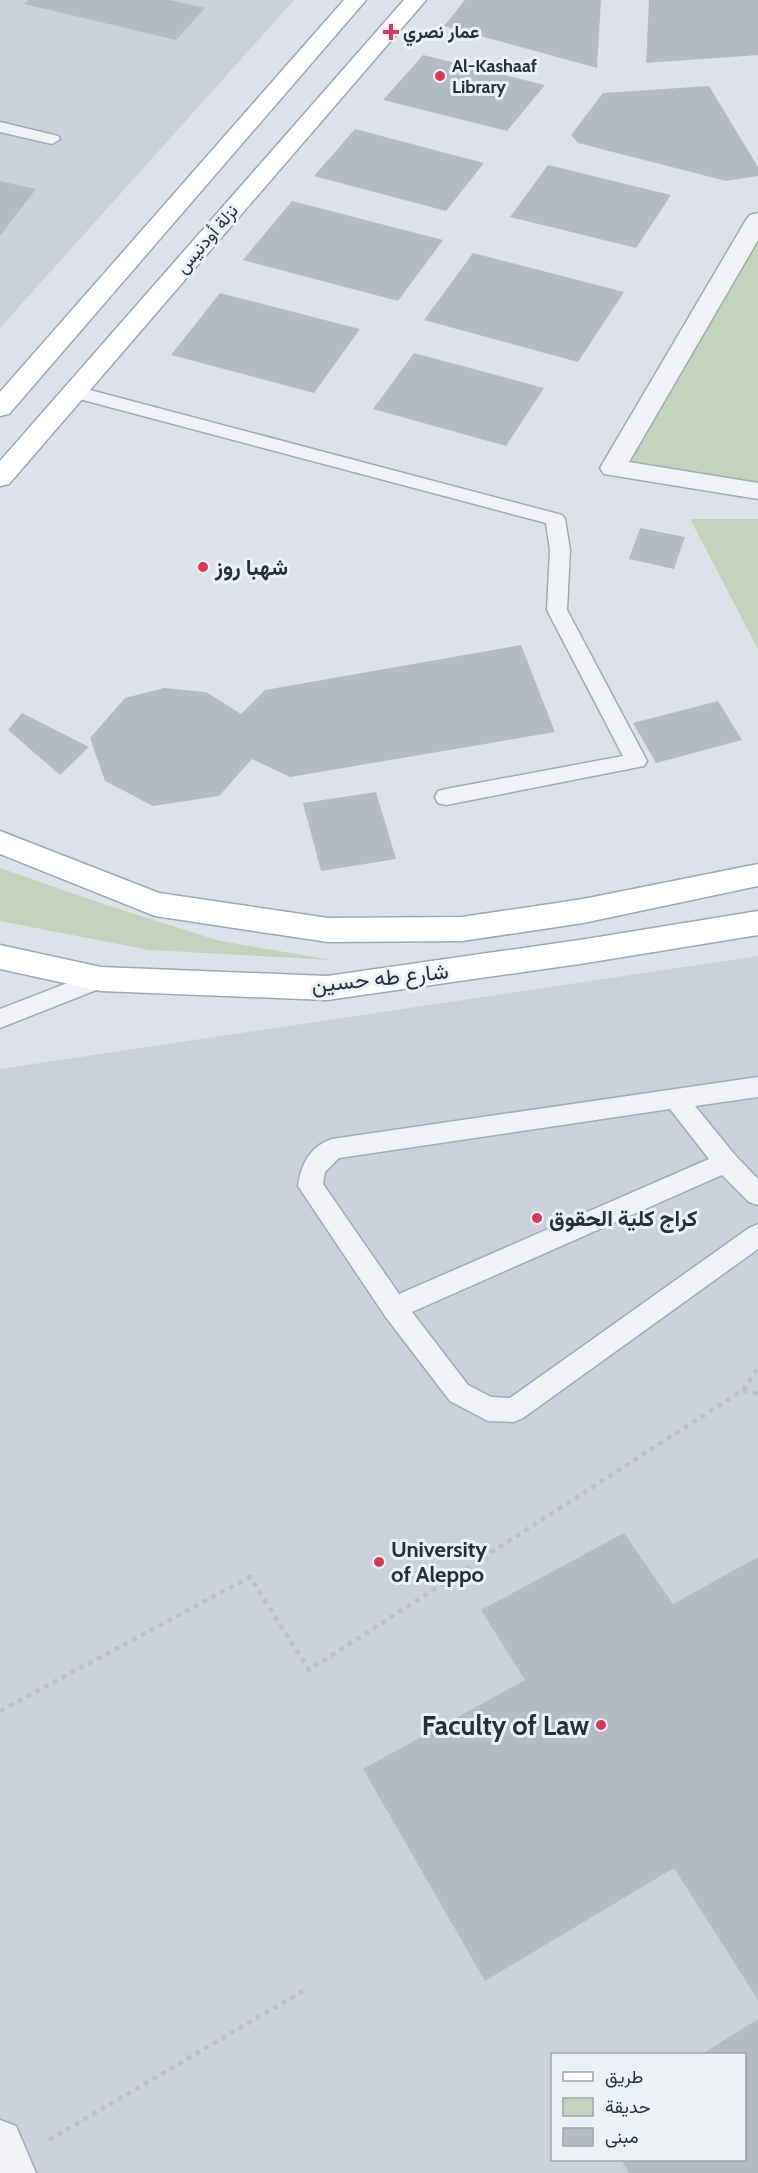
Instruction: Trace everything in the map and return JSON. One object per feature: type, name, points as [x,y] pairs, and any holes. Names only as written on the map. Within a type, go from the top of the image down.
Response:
[{"type":"main road","points":[[0,408],[355,0]]},
{"type":"main road","name":"نزلة أودنيس","points":[[0,478],[415,0]]},
{"type":"main road","points":[[0,817],[31,853]]},
{"type":"main road","points":[[0,842],[155,904],[328,930],[462,929],[583,911],[758,875]]},
{"type":"main road","name":"شارع طه حسين","points":[[0,957],[100,979],[327,988],[586,951],[758,923]]},
{"type":"street","points":[[758,220],[614,468],[758,491]]},
{"type":"lane","points":[[0,127],[52,139]]},
{"type":"lane","points":[[75,392],[555,519],[560,550],[557,610],[636,760],[446,797]]},
{"type":"lane","points":[[0,1019],[100,979]]},
{"type":"lane","points":[[758,1088],[332,1149],[313,1168],[310,1186],[394,1308],[459,1393],[488,1408],[514,1410],[758,1235]]},
{"type":"lane","points":[[676,1099],[726,1162],[758,1195]]},
{"type":"lane","points":[[394,1308],[726,1162]]},
{"type":"path","points":[[0,1711],[250,1577],[309,1670],[743,1390],[758,1368]]},
{"type":"path","points":[[743,1390],[758,1394]]},
{"type":"path","points":[[8,2159],[303,1991]]},
{"type":"shaded area","points":[[0,0],[294,0],[0,328]]},
{"type":"shaded area","name":"University of Aleppo","points":[[758,956],[758,2173],[0,2173],[0,1069]]},
{"type":"green space","points":[[758,220],[758,484],[613,468]]},
{"type":"green space","points":[[690,519],[758,519],[758,649]]},
{"type":"green space","points":[[0,868],[220,941],[332,960],[149,950],[0,921]]},
{"type":"building","points":[[29,0],[169,0],[205,8],[176,40],[24,4]]},
{"type":"building","points":[[465,0],[601,0],[597,68],[444,26]]},
{"type":"building","points":[[649,0],[758,0],[758,55],[646,63]]},
{"type":"building","points":[[423,55],[545,85],[507,131],[383,100]]},
{"type":"building","points":[[709,86],[758,167],[758,176],[726,181],[578,143],[571,135],[603,93]]},
{"type":"building","points":[[355,129],[484,163],[446,211],[314,176]]},
{"type":"building","points":[[548,165],[671,195],[636,248],[510,217]]},
{"type":"building","points":[[0,181],[36,189],[0,236]]},
{"type":"building","points":[[292,201],[443,240],[398,301],[243,260]]},
{"type":"building","points":[[473,253],[624,292],[578,362],[424,320]]},
{"type":"building","points":[[220,293],[360,329],[314,393],[171,355]]},
{"type":"building","points":[[414,353],[544,388],[506,446],[373,409]]},
{"type":"building","points":[[640,528],[685,537],[674,569],[629,559]]},
{"type":"building","points":[[521,645],[555,732],[290,777],[252,759],[219,796],[153,806],[105,781],[90,738],[125,698],[164,688],[206,692],[241,714],[265,690]]},
{"type":"building","points":[[718,701],[742,740],[656,763],[633,723]]},
{"type":"building","points":[[22,713],[89,747],[60,775],[8,730]]},
{"type":"building","points":[[376,792],[396,859],[321,871],[303,803]]},
{"type":"building","name":"Faculty of Law","points":[[624,1533],[673,1604],[758,1557],[758,2000],[674,1868],[485,1981],[363,1769],[525,1680],[481,1610]]},
{"type":"building","points":[[758,2019],[758,2173],[629,2173],[622,2161],[746,2161],[746,2053],[704,2053]]},
{"type":"place","name":"عمار نصري","points":[[391,32]]},
{"type":"place","name":"Al-Kashaaf Library","points":[[440,76]]},
{"type":"place","name":"شهبا روز","points":[[203,567]]},
{"type":"place","name":"كراج كلية الحقوق","points":[[537,1218]]},
{"type":"place","name":"University of Aleppo","points":[[379,1562]]},
{"type":"place","name":"Faculty of Law","points":[[601,1725]]}]
